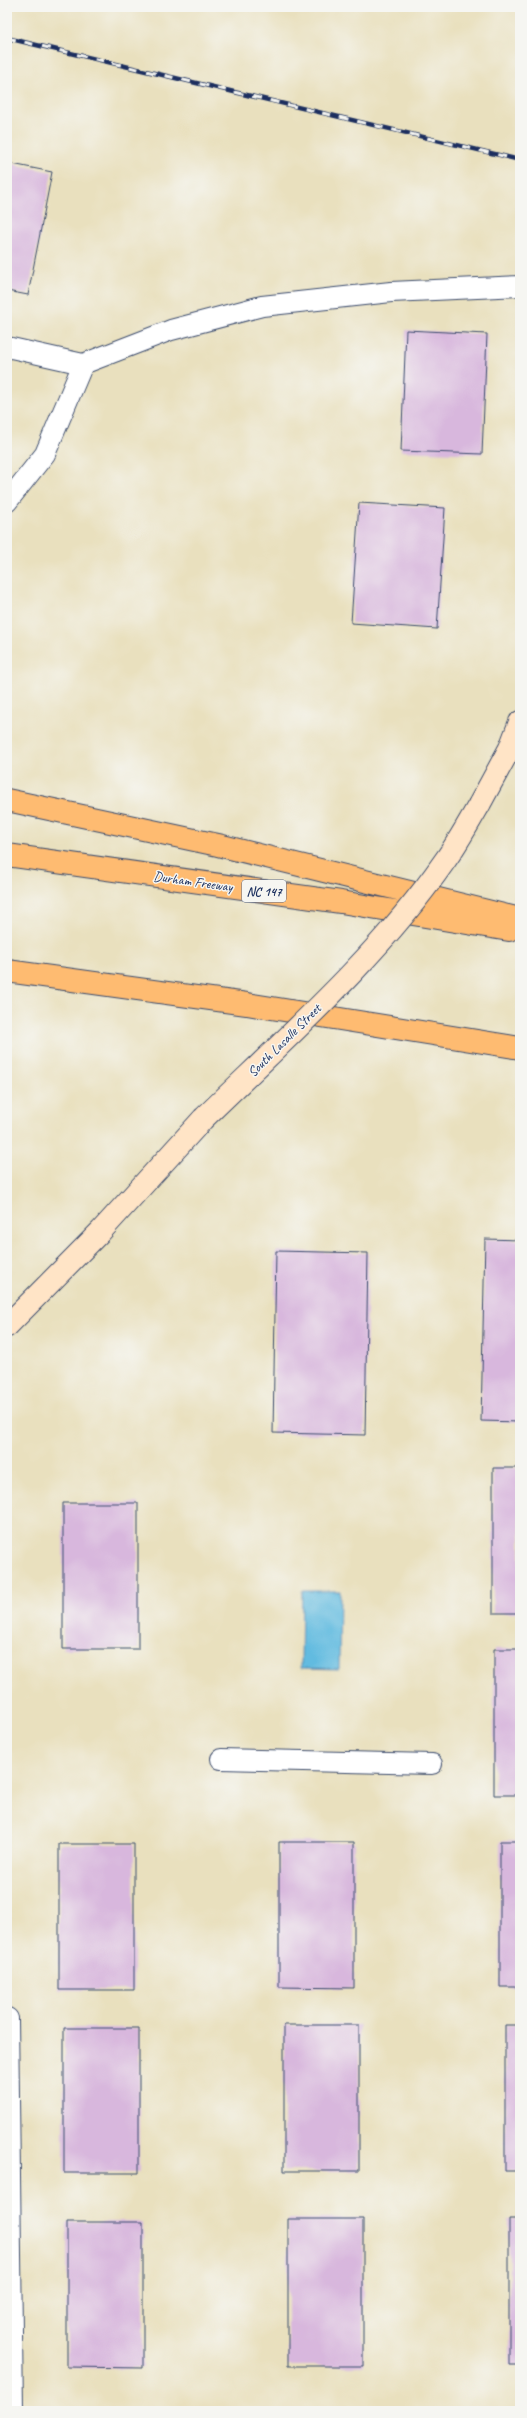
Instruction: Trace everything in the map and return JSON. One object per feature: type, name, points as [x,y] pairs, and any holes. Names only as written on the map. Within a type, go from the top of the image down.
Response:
[{"type":"highway","points":[[7,800],[218,845],[520,919]]},
{"type":"highway","name":"Durham Freeway","points":[[7,855],[341,902],[520,932]]},
{"type":"highway","points":[[7,971],[247,1004],[520,1048]]},
{"type":"street","name":"South Lasalle Street","points":[[7,1326],[101,1231],[203,1119],[334,990],[396,922],[444,862],[479,805],[510,748],[520,722]]},
{"type":"street","points":[[7,2019],[12,2411]]},
{"type":"lane","points":[[7,347],[83,364],[170,330],[262,306],[391,292],[520,286]]},
{"type":"lane","points":[[7,502],[45,454],[83,364]]},
{"type":"lane","points":[[221,1759],[432,1764]]},
{"type":"water","points":[[302,1591],[340,1591],[339,1669],[301,1668]]},
{"type":"building","points":[[7,163],[52,172],[28,295],[7,291]]},
{"type":"building","points":[[406,330],[487,334],[482,454],[401,451]]},
{"type":"building","points":[[359,503],[445,508],[437,629],[351,623]]},
{"type":"building","points":[[485,1239],[520,1240],[520,1422],[481,1421]]},
{"type":"building","points":[[276,1251],[368,1253],[365,1435],[273,1433]]},
{"type":"building","points":[[493,1468],[520,1468],[520,1613],[493,1613]]},
{"type":"building","points":[[63,1503],[138,1503],[138,1649],[63,1649]]},
{"type":"building","points":[[494,1649],[520,1649],[520,1795],[494,1795]]},
{"type":"building","points":[[500,1841],[520,1841],[520,1987],[500,1987]]},
{"type":"building","points":[[279,1842],[354,1842],[354,1988],[279,1987]]},
{"type":"building","points":[[59,1844],[134,1844],[134,1990],[59,1990]]},
{"type":"building","points":[[284,2025],[359,2025],[359,2171],[284,2171]]},
{"type":"building","points":[[505,2025],[520,2025],[520,2171],[505,2171]]},
{"type":"building","points":[[64,2028],[139,2028],[139,2173],[64,2173]]},
{"type":"building","points":[[288,2219],[363,2219],[363,2366],[288,2366]]},
{"type":"building","points":[[509,2219],[520,2219],[520,2365],[509,2365]]},
{"type":"building","points":[[67,2222],[143,2222],[143,2368],[67,2367]]},
{"type":"railway","points":[[7,38],[520,160]]}]
